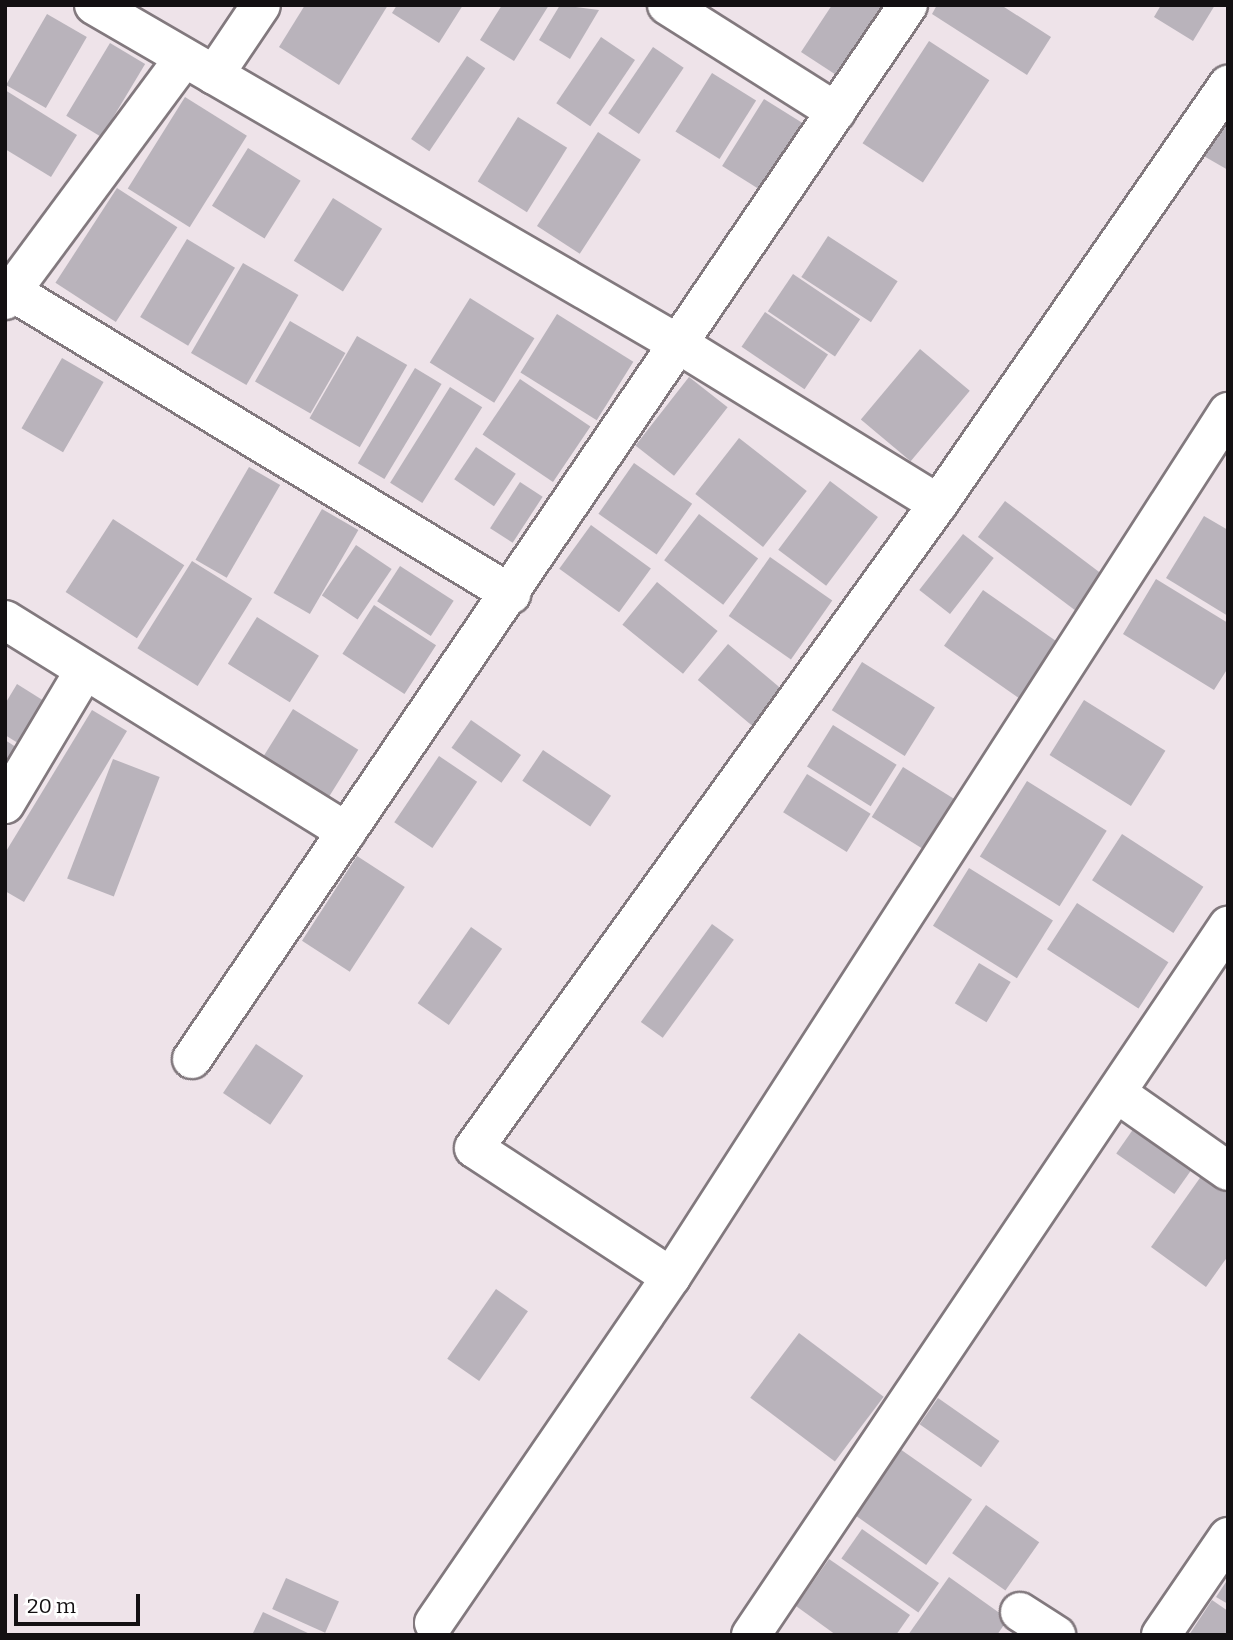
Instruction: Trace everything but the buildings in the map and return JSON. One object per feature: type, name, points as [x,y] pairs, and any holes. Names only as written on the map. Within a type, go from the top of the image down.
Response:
[{"type":"street","points":[[94,5],[680,345],[938,504]]},
{"type":"street","points":[[261,5],[199,66],[8,295],[511,594]]},
{"type":"street","points":[[667,5],[836,113]]},
{"type":"street","points":[[192,1059],[511,594],[908,5]]},
{"type":"street","points":[[671,1278],[474,1148],[938,504],[1228,85]]},
{"type":"street","points":[[437,1631],[671,1278],[1228,412]]},
{"type":"street","points":[[5,620],[347,831]]},
{"type":"street","points":[[5,804],[85,670]]},
{"type":"street","points":[[751,1635],[1118,1094],[1228,926]]},
{"type":"street","points":[[1118,1094],[1228,1171]]},
{"type":"street","points":[[1161,1635],[1228,1537]]},
{"type":"street","points":[[1020,1612],[1056,1635]]}]
